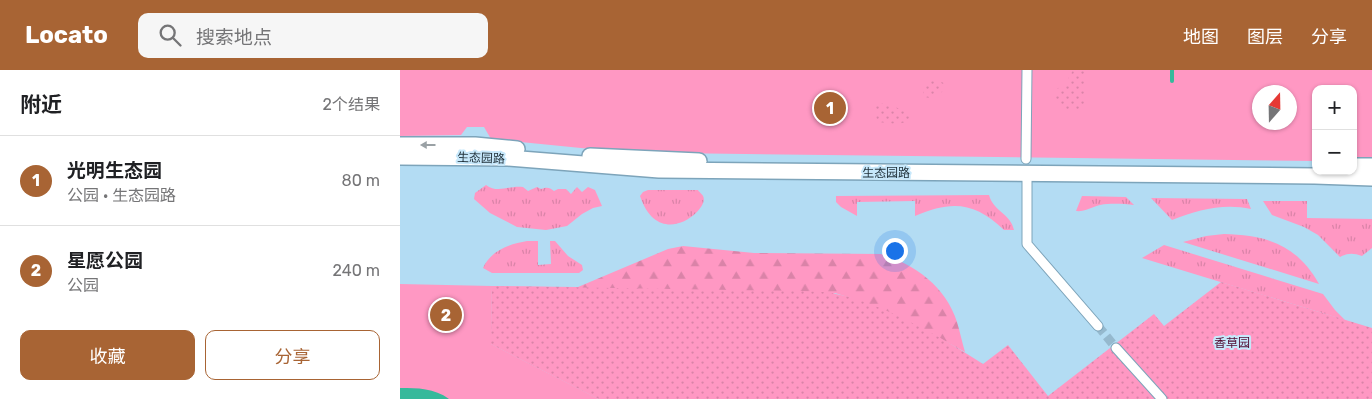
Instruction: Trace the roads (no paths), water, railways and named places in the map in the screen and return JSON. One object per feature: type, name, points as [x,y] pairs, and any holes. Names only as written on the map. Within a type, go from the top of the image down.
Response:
[{"type":"street","points":[[1026,158],[1027,70]]},
{"type":"street","name":"生态园路","points":[[400,145],[475,145],[598,156],[772,163],[1312,166]]},
{"type":"street","name":"生态园路","points":[[400,156],[508,158],[659,170],[1372,178]]},
{"type":"street","points":[[1357,166],[1372,166]]},
{"type":"street","points":[[1027,179],[1027,244],[1098,326]]},
{"type":"street","points":[[1116,348],[1162,399]]},
{"type":"waterway","points":[[1172,70],[1172,81]]},
{"type":"tunnel","points":[[1098,326],[1116,348]]},
{"type":"place","name":"光明生态园","points":[[830,108]]},
{"type":"place","name":"星愿公园","points":[[446,315]]},
{"type":"park label","name":"香草园","points":[[1232,343]]}]
